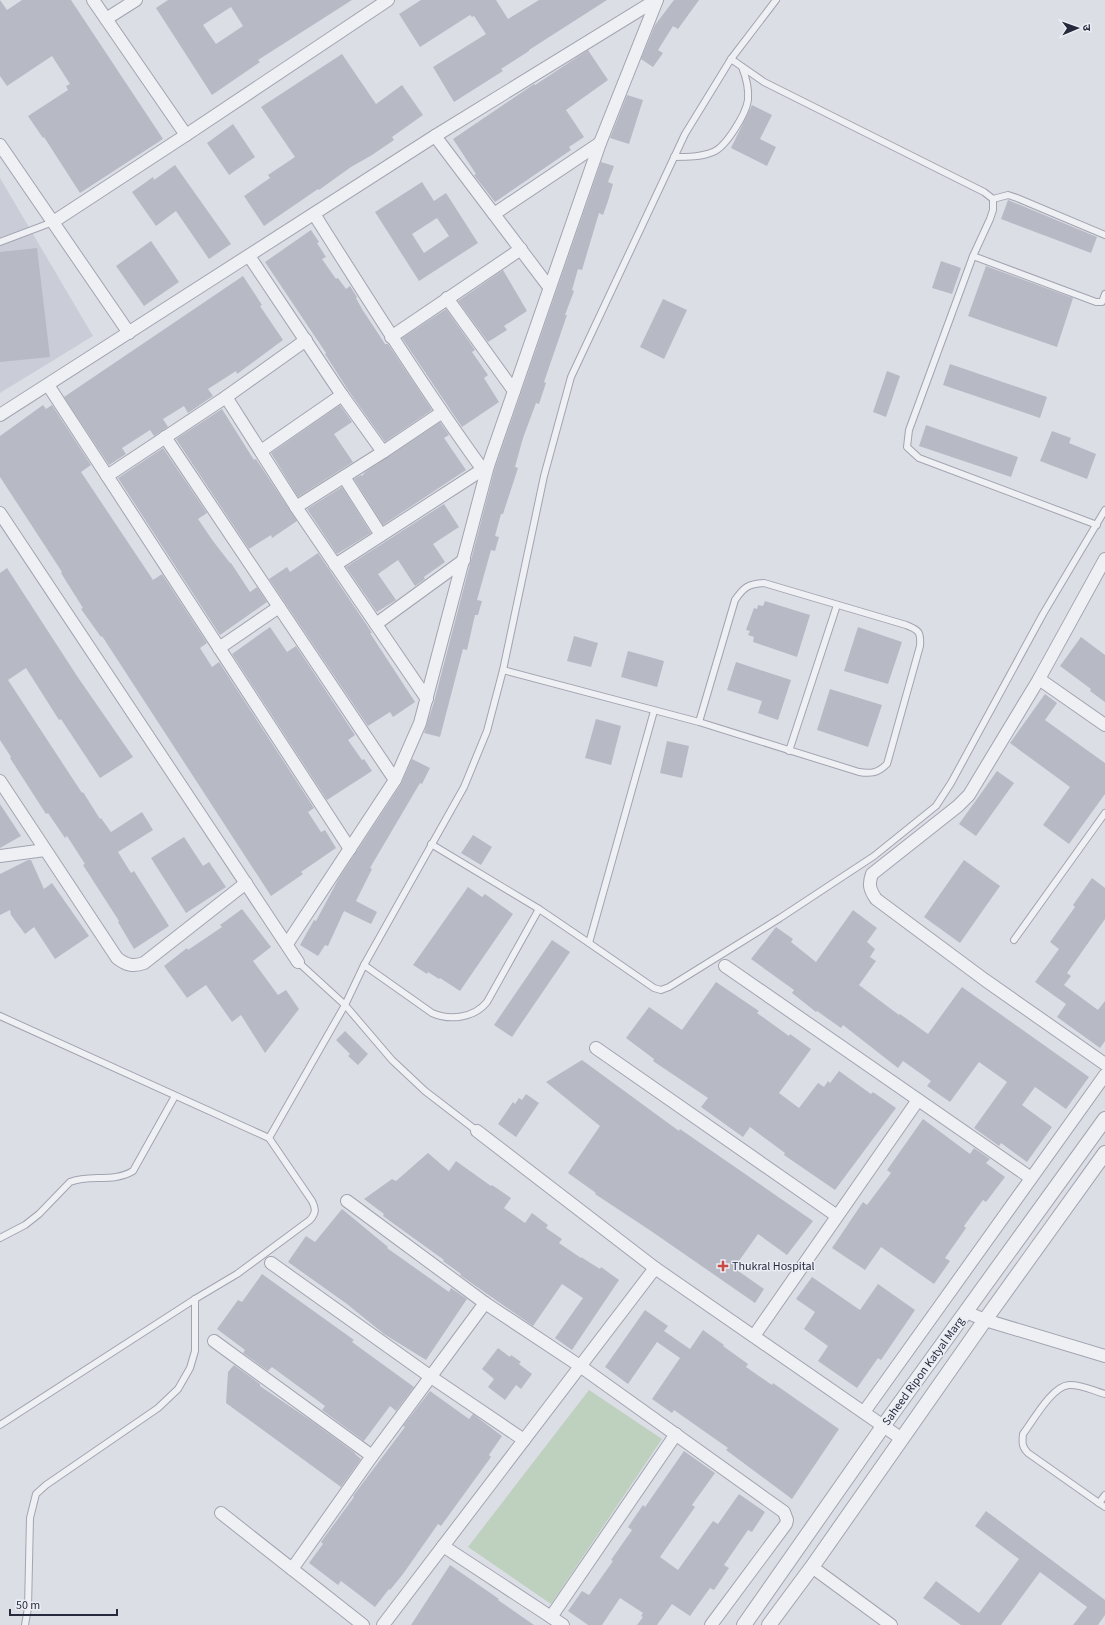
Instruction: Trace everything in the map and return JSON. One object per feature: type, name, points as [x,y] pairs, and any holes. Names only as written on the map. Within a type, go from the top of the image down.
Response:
[{"type":"street","points":[[93,0],[186,135]]},
{"type":"street","points":[[106,19],[136,0]]},
{"type":"street","points":[[53,222],[388,0]]},
{"type":"street","points":[[0,415],[435,136],[656,0]]},
{"type":"street","points":[[286,944],[350,849],[394,780],[420,723],[464,560],[485,468],[514,391],[600,143],[656,0]]},
{"type":"street","points":[[435,136],[550,287]]},
{"type":"street","points":[[494,214],[600,143]]},
{"type":"street","points":[[0,145],[129,333]]},
{"type":"street","points":[[314,214],[391,337],[441,413],[485,468]]},
{"type":"street","points":[[391,337],[447,298],[521,250]]},
{"type":"street","points":[[249,256],[342,395],[383,452]]},
{"type":"street","points":[[447,298],[514,391]]},
{"type":"street","points":[[107,476],[226,397],[306,340]]},
{"type":"street","points":[[48,385],[350,849]]},
{"type":"street","points":[[261,451],[342,395]]},
{"type":"street","points":[[226,397],[296,507],[427,699]]},
{"type":"street","points":[[296,507],[441,413]]},
{"type":"street","points":[[165,437],[394,780]]},
{"type":"street","points":[[335,565],[485,468]]},
{"type":"street","points":[[344,477],[381,535]]},
{"type":"street","points":[[0,513],[298,962]]},
{"type":"street","points":[[1105,559],[1039,678],[970,796],[872,874],[869,883],[876,900],[985,980],[1105,1064]]},
{"type":"street","points":[[376,624],[464,560]]},
{"type":"street","points":[[219,648],[279,608]]},
{"type":"street","points":[[1039,678],[1105,725]]},
{"type":"street","points":[[0,781],[44,850],[117,958],[125,964],[138,965],[144,963],[246,883]]},
{"type":"street","points":[[0,856],[44,850]]},
{"type":"street","points":[[725,966],[1031,1178]]},
{"type":"street","points":[[596,1048],[837,1216]]},
{"type":"street","points":[[864,1412],[1105,1075]]},
{"type":"street","points":[[754,1336],[918,1100]]},
{"type":"street","name":"Saheed Ripon Katyal Marg","points":[[744,1625],[884,1425],[1105,1119]]},
{"type":"street","points":[[477,1131],[655,1268],[884,1425],[902,1439]]},
{"type":"street","name":"Saheed Ripon Katyal Marg","points":[[769,1625],[812,1567],[985,1320],[1105,1153]]},
{"type":"street","points":[[347,1201],[485,1302],[580,1366],[784,1512],[786,1516],[786,1524],[711,1625]]},
{"type":"street","points":[[271,1263],[431,1377],[524,1440]]},
{"type":"street","points":[[383,1625],[655,1268]]},
{"type":"street","points":[[292,1569],[372,1456],[485,1302]]},
{"type":"street","points":[[966,1312],[985,1320],[1105,1356]]},
{"type":"street","points":[[214,1341],[372,1456]]},
{"type":"street","points":[[552,1617],[676,1434]]},
{"type":"street","points":[[221,1513],[363,1625]]},
{"type":"street","points":[[443,1546],[563,1625]]},
{"type":"street","points":[[812,1567],[891,1625]]},
{"type":"lane","points":[[269,1138],[345,1005],[364,965],[464,787],[487,731],[503,670],[544,476],[571,377],[685,134],[731,59],[776,0]]},
{"type":"lane","points":[[731,59],[764,82],[984,192],[993,199]]},
{"type":"lane","points":[[674,157],[706,154],[721,148],[725,143],[737,125],[748,101],[747,86],[742,67]]},
{"type":"lane","points":[[993,199],[1008,195],[1012,196],[1105,235]]},
{"type":"lane","points":[[993,199],[993,210],[990,219],[973,256],[909,430],[907,447],[919,458],[1097,525]]},
{"type":"lane","points":[[0,242],[53,222]]},
{"type":"lane","points":[[973,256],[1096,302],[1102,302],[1105,294]]},
{"type":"lane","points":[[431,844],[539,909],[654,988],[661,990],[669,987],[780,918],[874,856],[936,806],[952,783],[1043,614],[1105,510]]},
{"type":"lane","points":[[503,670],[699,722],[789,751],[859,772],[871,774],[880,771],[887,764],[920,646],[921,636],[916,629],[906,625],[764,583],[752,584],[742,590],[735,600],[699,722]]},
{"type":"lane","points":[[789,751],[837,605]]},
{"type":"lane","points":[[590,944],[654,711]]},
{"type":"lane","points":[[1014,940],[1105,813]]},
{"type":"lane","points":[[364,965],[438,1016],[453,1017],[476,1012],[482,1009],[487,1002],[539,909]]},
{"type":"lane","points":[[298,962],[345,1005],[392,1060],[425,1091],[477,1131]]},
{"type":"lane","points":[[0,1016],[269,1138],[316,1208],[315,1214],[310,1220],[238,1274],[195,1299],[0,1425]]},
{"type":"lane","points":[[0,1238],[25,1225],[39,1214],[70,1182],[76,1180],[114,1178],[133,1171],[175,1096]]},
{"type":"lane","points":[[25,1625],[28,1608],[30,1518],[36,1494],[46,1485],[158,1408],[178,1389],[190,1368],[195,1351],[195,1299]]},
{"type":"lane","points":[[1105,1394],[1078,1386],[1061,1386],[1049,1398],[1023,1434],[1022,1441],[1023,1447],[1028,1453],[1105,1507]]},
{"type":"lane","points":[[1099,1503],[1105,1495]]},
{"type":"shaded area","points":[[0,178],[93,336],[0,393]]},
{"type":"green space","points":[[589,1390],[662,1439],[551,1604],[468,1547]]},
{"type":"building","points":[[0,0],[7,10],[22,0],[71,0],[163,139],[80,193],[44,137],[43,138],[28,116],[68,90],[66,86],[70,84],[52,56],[7,86],[0,76]]},
{"type":"building","points":[[168,0],[352,0],[258,60],[260,62],[212,95],[156,8]],"holes":[[[231,7],[243,26],[216,44],[203,25]]]},
{"type":"building","points":[[421,0],[496,0],[508,19],[539,0],[607,0],[529,50],[501,69],[503,71],[454,102],[433,67],[486,34],[474,16],[472,17],[470,15],[420,47],[399,14]]},
{"type":"building","points":[[674,0],[699,0],[678,29],[673,26],[658,50],[663,53],[653,67],[641,59],[655,25]]},
{"type":"building","points":[[588,50],[608,80],[566,110],[584,137],[569,147],[571,150],[495,202],[474,175],[476,174],[453,139],[534,84],[535,85]]},
{"type":"building","points":[[342,54],[376,104],[402,85],[423,115],[392,137],[394,140],[351,167],[264,226],[244,196],[270,178],[268,175],[295,157],[261,107]]},
{"type":"building","points":[[627,95],[643,100],[629,144],[610,138]]},
{"type":"building","points":[[752,105],[772,115],[760,139],[776,147],[767,166],[731,148]]},
{"type":"building","points":[[233,124],[255,157],[229,175],[207,143]]},
{"type":"building","points":[[601,162],[614,166],[608,182],[613,184],[608,201],[603,215],[599,213],[582,270],[578,269],[572,290],[574,291],[565,315],[567,315],[544,382],[546,383],[539,404],[536,403],[523,438],[515,467],[518,468],[503,514],[501,514],[495,536],[499,537],[495,551],[491,550],[477,600],[482,601],[478,615],[475,615],[467,650],[463,649],[440,737],[424,733],[434,702],[495,468]]},
{"type":"building","points":[[175,165],[231,244],[209,259],[176,211],[156,226],[132,192],[153,177],[154,180]]},
{"type":"building","points":[[422,182],[434,201],[446,193],[478,243],[419,281],[375,212]],"holes":[[[437,218],[449,236],[424,253],[412,234]]]},
{"type":"building","points":[[1008,200],[1097,237],[1091,253],[1001,219]]},
{"type":"building","points":[[311,230],[326,257],[322,259],[336,279],[338,278],[346,289],[350,286],[362,309],[385,344],[388,344],[432,410],[385,442],[350,393],[325,354],[326,353],[265,262]]},
{"type":"building","points":[[151,241],[179,282],[144,306],[116,266]]},
{"type":"building","points":[[37,248],[50,357],[0,362],[0,252]]},
{"type":"building","points":[[941,261],[961,268],[952,294],[932,288]]},
{"type":"building","points":[[986,266],[1073,298],[1057,347],[968,316]]},
{"type":"building","points":[[503,270],[527,311],[504,326],[507,330],[488,342],[458,301]]},
{"type":"building","points":[[243,276],[262,305],[260,306],[283,340],[237,374],[236,371],[208,389],[213,396],[188,413],[184,406],[163,419],[168,427],[154,436],[150,430],[122,448],[126,454],[109,465],[64,397]]},
{"type":"building","points":[[663,299],[687,310],[664,359],[640,347]]},
{"type":"building","points":[[446,309],[475,350],[472,352],[488,375],[484,378],[499,402],[462,427],[402,338]]},
{"type":"building","points":[[950,364],[1047,397],[1040,418],[943,385]]},
{"type":"building","points":[[887,371],[900,376],[886,417],[873,412]]},
{"type":"building","points":[[43,405],[46,409],[52,405],[91,465],[81,472],[153,580],[162,574],[207,643],[200,648],[212,667],[219,662],[314,808],[308,812],[321,832],[325,830],[336,848],[301,872],[303,874],[271,896],[102,636],[101,637],[81,609],[83,608],[61,573],[62,572],[0,477],[0,436]]},
{"type":"building","points":[[340,405],[352,422],[334,434],[353,462],[298,497],[271,453]]},
{"type":"building","points":[[222,409],[254,460],[256,459],[297,521],[272,538],[271,535],[249,549],[176,439]]},
{"type":"building","points":[[440,422],[449,435],[444,438],[466,470],[383,525],[354,479],[361,475],[362,476],[365,472]]},
{"type":"building","points":[[926,425],[1018,457],[1011,477],[919,446]]},
{"type":"building","points":[[1052,431],[1071,438],[1069,443],[1096,454],[1087,479],[1040,461]]},
{"type":"building","points":[[163,448],[207,513],[198,519],[213,541],[231,563],[250,592],[257,587],[267,602],[220,635],[118,478]]},
{"type":"building","points":[[342,487],[371,533],[337,554],[307,509]]},
{"type":"building","points":[[444,504],[459,527],[433,544],[445,562],[424,577],[425,579],[415,586],[398,560],[378,574],[396,600],[377,612],[346,567]]},
{"type":"building","points":[[318,553],[372,633],[370,633],[415,702],[393,717],[390,712],[368,726],[269,579],[287,567],[290,572]]},
{"type":"building","points":[[7,568],[77,676],[133,757],[100,778],[61,719],[59,720],[26,668],[8,680],[82,793],[83,792],[100,819],[101,818],[111,832],[142,812],[153,830],[118,852],[131,873],[134,871],[169,926],[134,949],[118,922],[119,921],[83,865],[85,864],[67,836],[65,838],[48,813],[46,814],[0,740],[0,573]]},
{"type":"building","points":[[765,601],[810,615],[797,657],[753,642],[754,637],[748,635],[750,631],[746,630],[754,608],[757,609],[758,605],[763,606]]},
{"type":"building","points":[[270,627],[287,652],[296,646],[355,735],[348,740],[372,771],[327,800],[232,654]]},
{"type":"building","points":[[858,627],[902,642],[888,684],[844,671]]},
{"type":"building","points":[[574,636],[598,643],[591,667],[567,661]]},
{"type":"building","points":[[1081,637],[1105,655],[1105,702],[1090,691],[1091,689],[1060,666]]},
{"type":"building","points":[[628,651],[664,661],[657,687],[621,677]]},
{"type":"building","points":[[736,662],[791,680],[778,720],[758,713],[762,701],[727,690]]},
{"type":"building","points":[[830,689],[882,705],[868,747],[817,730]]},
{"type":"building","points":[[1045,694],[1057,703],[1045,720],[1105,763],[1105,794],[1069,844],[1043,825],[1070,787],[1010,743]]},
{"type":"building","points":[[596,719],[621,726],[611,765],[585,758]]},
{"type":"building","points":[[667,741],[689,746],[682,778],[660,773]]},
{"type":"building","points":[[412,759],[430,768],[422,784],[420,783],[370,868],[372,869],[356,901],[377,912],[371,924],[344,911],[328,946],[325,945],[318,956],[300,945],[314,920],[316,921],[339,878],[401,784]]},
{"type":"building","points":[[997,771],[1014,783],[976,836],[959,824]]},
{"type":"building","points":[[0,804],[21,836],[0,848]]},
{"type":"building","points":[[473,835],[492,847],[481,865],[461,853]]},
{"type":"building","points":[[184,837],[203,866],[209,862],[226,887],[186,913],[151,858]]},
{"type":"building","points":[[28,860],[31,860],[44,889],[52,883],[89,936],[55,959],[34,927],[25,934],[11,915],[10,910],[0,915],[0,874]]},
{"type":"building","points":[[964,860],[1000,886],[960,943],[924,917]]},
{"type":"building","points":[[1092,878],[1105,888],[1105,919],[1067,973],[1071,976],[1064,985],[1098,1010],[1105,1001],[1105,1041],[1100,1048],[1057,1017],[1066,1004],[1035,982],[1059,949],[1050,942],[1075,907],[1073,905]]},
{"type":"building","points":[[468,887],[482,897],[485,894],[513,914],[460,991],[440,978],[439,979],[428,972],[427,974],[413,965]]},
{"type":"building","points":[[242,909],[271,947],[253,961],[278,995],[286,990],[299,1009],[265,1053],[241,1015],[232,1022],[206,985],[187,998],[164,966],[187,948],[188,950],[222,927],[220,925]]},
{"type":"building","points":[[853,910],[877,928],[867,942],[875,949],[870,957],[876,961],[859,985],[899,1015],[900,1014],[928,1034],[962,987],[1089,1077],[1066,1109],[1035,1087],[1022,1105],[1052,1127],[1027,1162],[1001,1143],[999,1146],[974,1128],[1007,1082],[979,1062],[950,1102],[927,1086],[931,1081],[903,1061],[898,1068],[843,1025],[841,1028],[817,1011],[816,1012],[792,993],[794,990],[751,959],[776,927],[793,939],[791,942],[816,962]]},
{"type":"building","points":[[552,940],[570,952],[512,1037],[494,1025]]},
{"type":"building","points":[[716,982],[759,1011],[757,1013],[789,1036],[790,1034],[811,1049],[779,1093],[799,1108],[818,1083],[824,1087],[828,1081],[830,1083],[839,1071],[871,1094],[873,1092],[896,1108],[835,1190],[784,1155],[785,1153],[750,1127],[743,1137],[701,1107],[708,1098],[653,1061],[654,1059],[626,1038],[649,1007],[682,1030]]},
{"type":"building","points":[[345,1031],[368,1054],[358,1065],[348,1056],[350,1054],[336,1040]]},
{"type":"building","points":[[582,1060],[679,1131],[680,1129],[813,1221],[787,1255],[758,1234],[734,1268],[764,1289],[755,1303],[595,1194],[596,1193],[568,1173],[600,1126],[546,1082]]},
{"type":"building","points":[[526,1094],[539,1103],[516,1137],[498,1124],[513,1102],[515,1104],[519,1098],[522,1100]]},
{"type":"building","points":[[923,1119],[970,1154],[974,1148],[990,1159],[986,1163],[1005,1177],[986,1202],[983,1200],[964,1226],[966,1228],[945,1258],[950,1261],[934,1284],[881,1247],[865,1270],[832,1248],[863,1202],[867,1205],[891,1173],[887,1170]]},
{"type":"building","points":[[428,1153],[449,1171],[456,1161],[491,1186],[492,1185],[511,1198],[504,1208],[525,1223],[532,1213],[548,1225],[546,1228],[562,1239],[559,1243],[600,1269],[601,1267],[619,1280],[572,1350],[555,1338],[583,1298],[562,1284],[533,1326],[460,1275],[461,1274],[443,1261],[444,1260],[383,1216],[384,1214],[364,1199],[392,1179],[396,1181]]},
{"type":"building","points":[[342,1209],[388,1247],[387,1248],[449,1292],[451,1288],[467,1299],[426,1360],[384,1334],[347,1304],[288,1262],[306,1236],[315,1242]]},
{"type":"building","points":[[262,1274],[354,1340],[352,1342],[414,1387],[396,1411],[390,1406],[364,1441],[322,1410],[325,1406],[272,1367],[268,1371],[243,1353],[245,1350],[217,1329],[238,1300],[242,1302]]},
{"type":"building","points":[[812,1277],[860,1310],[878,1284],[915,1310],[881,1360],[878,1358],[857,1388],[818,1361],[828,1346],[804,1329],[815,1312],[796,1299]]},
{"type":"building","points":[[645,1310],[668,1326],[664,1331],[690,1349],[703,1330],[748,1364],[746,1367],[772,1385],[773,1383],[839,1429],[792,1499],[726,1450],[728,1448],[674,1410],[672,1413],[652,1399],[680,1358],[657,1342],[628,1384],[605,1367]]},
{"type":"building","points":[[498,1348],[510,1357],[511,1355],[521,1362],[519,1364],[532,1374],[521,1389],[516,1385],[505,1400],[488,1387],[494,1379],[482,1369]]},
{"type":"building","points":[[234,1365],[260,1384],[260,1386],[313,1422],[361,1459],[341,1487],[226,1403],[228,1372]]},
{"type":"building","points":[[430,1391],[469,1419],[473,1414],[502,1436],[489,1455],[491,1457],[441,1526],[438,1524],[403,1574],[375,1607],[341,1581],[338,1585],[309,1563],[323,1544],[321,1542],[354,1497],[353,1496]]},
{"type":"building","points":[[684,1451],[715,1473],[692,1505],[695,1507],[660,1557],[678,1570],[713,1521],[718,1524],[739,1494],[765,1512],[752,1532],[748,1530],[724,1565],[729,1568],[714,1590],[710,1588],[690,1616],[672,1604],[657,1625],[637,1625],[643,1617],[641,1616],[643,1613],[620,1598],[602,1625],[588,1625],[568,1611],[582,1591],[589,1595],[613,1561],[611,1560],[632,1530],[628,1527],[643,1505],[645,1507]]},
{"type":"building","points":[[986,1511],[1105,1600],[1105,1615],[1098,1625],[1073,1625],[1087,1607],[1040,1572],[1001,1625],[961,1625],[923,1598],[936,1581],[979,1613],[1019,1559],[975,1526]]},
{"type":"building","points":[[450,1565],[499,1599],[498,1600],[534,1625],[411,1625]]},
{"type":"place","name":"Thukral Hospital","points":[[723,1266]]}]
